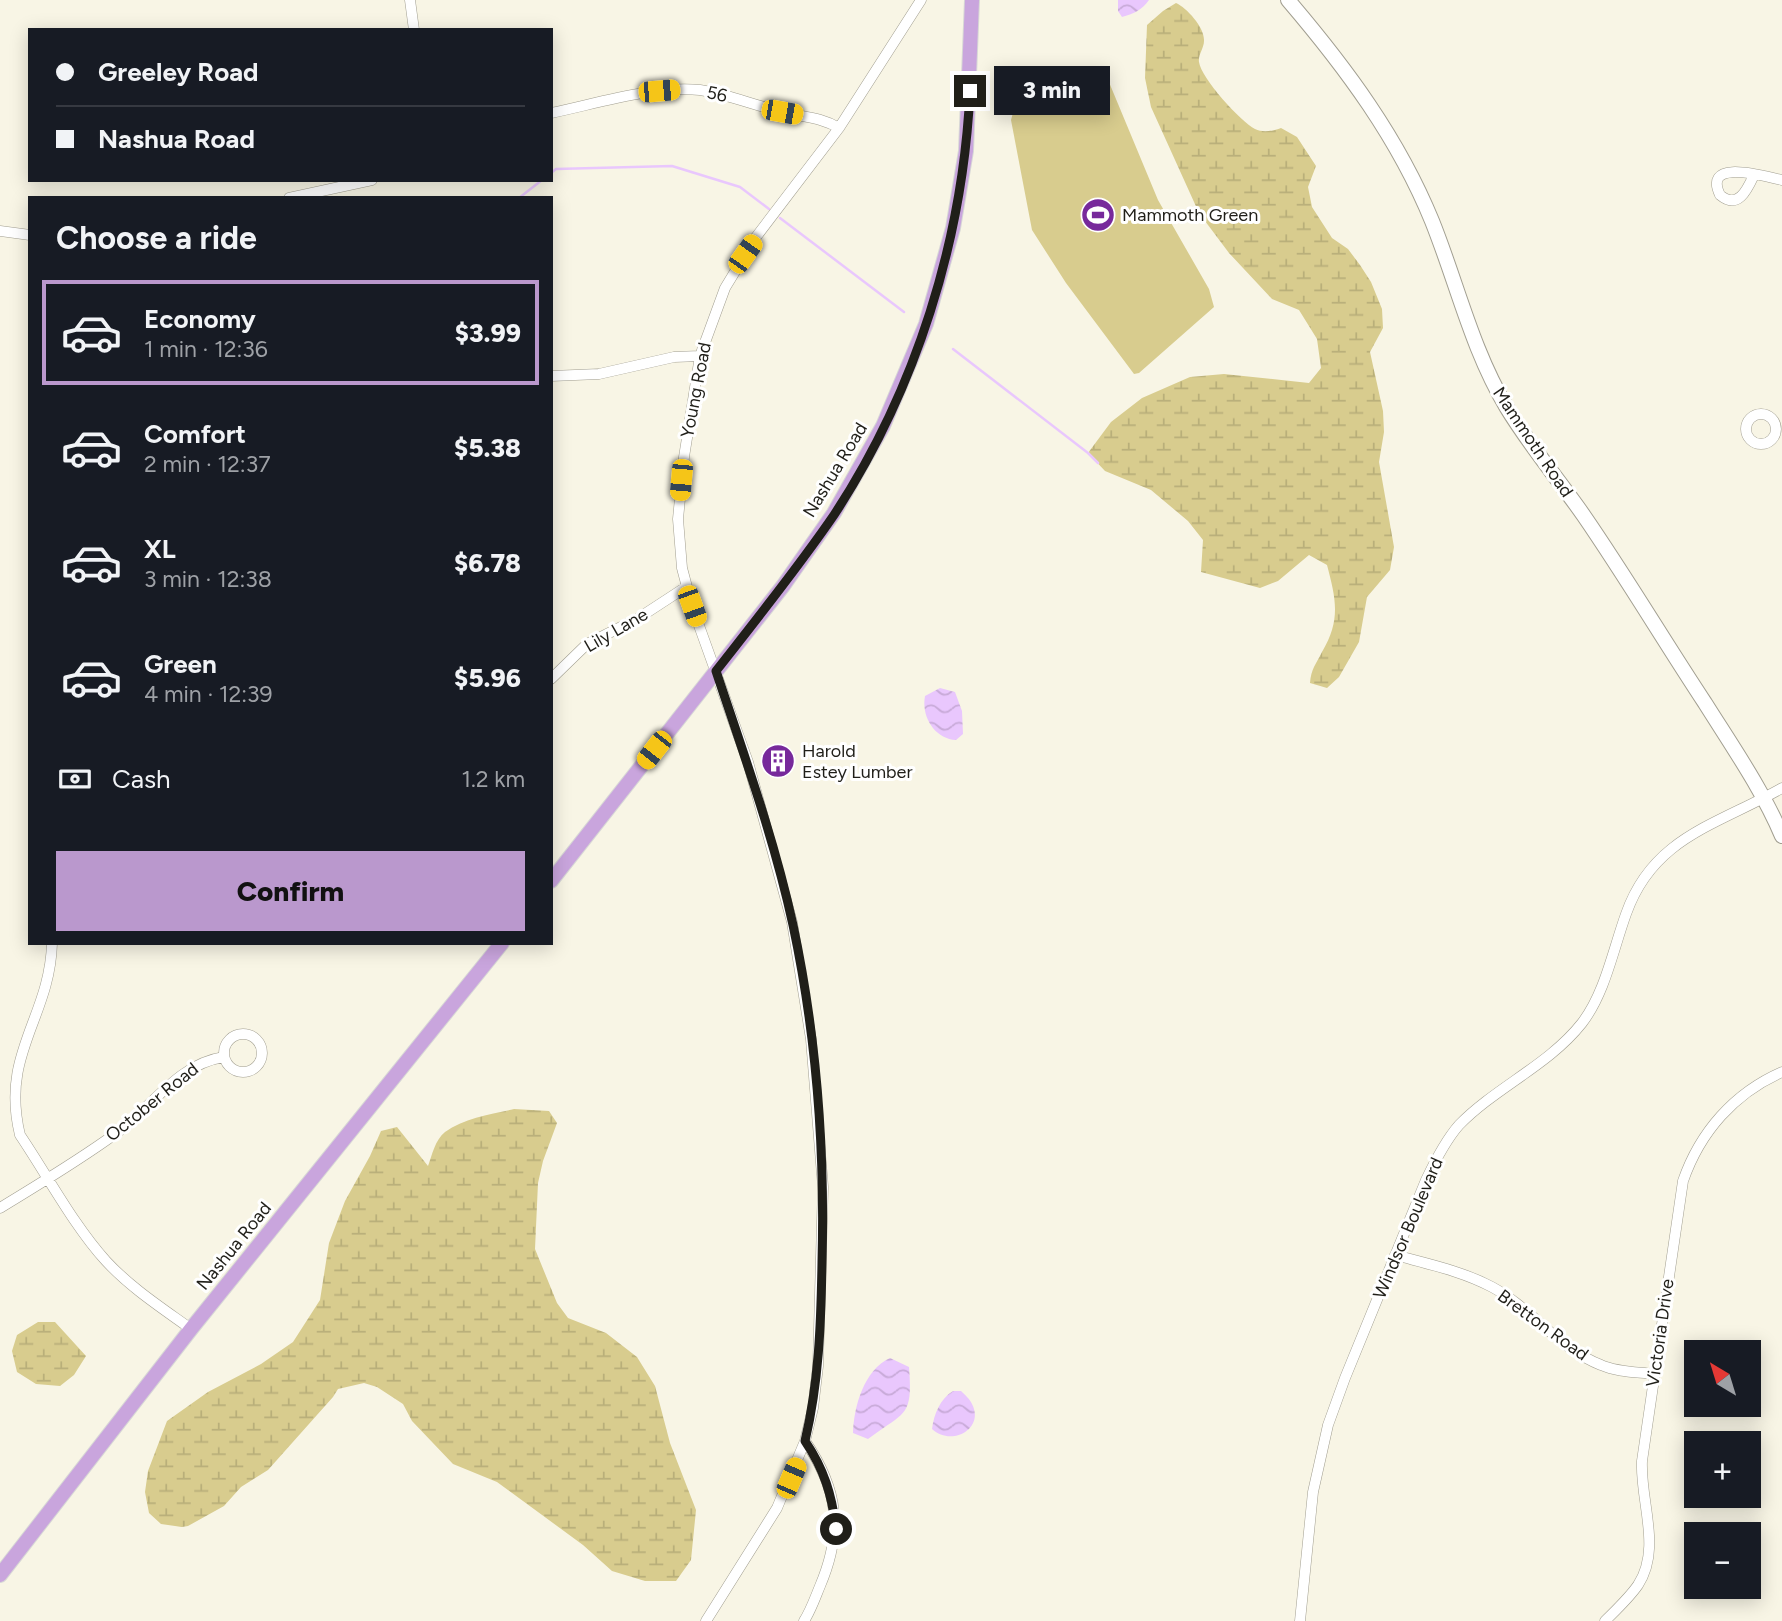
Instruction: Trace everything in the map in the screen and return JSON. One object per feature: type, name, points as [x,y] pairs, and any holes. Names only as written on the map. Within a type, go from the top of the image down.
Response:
[{"type":"main road","name":"Nashua Road","points":[[553,878],[783,586],[841,502],[884,426],[926,324],[953,228],[962,181],[969,111],[972,0]]},
{"type":"main road","name":"Mammoth Road","points":[[1288,0],[1361,90],[1392,141],[1432,220],[1486,370],[1507,409],[1585,519],[1729,742],[1782,836]]},
{"type":"main road","name":"Nashua Road","points":[[0,1575],[191,1329],[500,945]]},
{"type":"street","points":[[410,0],[414,28]]},
{"type":"street","name":"Young Road","points":[[706,1621],[777,1508],[805,1441],[813,1408],[818,1366],[823,1187],[811,1039],[800,961],[778,866],[748,762],[686,587],[678,539],[678,509],[690,411],[700,356],[717,306],[734,270],[839,128],[921,0]]},
{"type":"street","name":"56","points":[[553,114],[659,91],[698,90],[820,119],[839,128]]},
{"type":"street","points":[[1754,175],[1782,180]]},
{"type":"street","points":[[298,196],[363,182]]},
{"type":"street","points":[[0,231],[28,235]]},
{"type":"street","points":[[553,376],[599,374],[674,357],[700,356]]},
{"type":"street","name":"Lily Lane","points":[[553,676],[587,644],[637,619],[686,587]]},
{"type":"street","name":"Windsor Boulevard","points":[[1300,1621],[1313,1492],[1320,1453],[1341,1387],[1395,1255],[1427,1178],[1452,1134],[1480,1106],[1558,1047],[1582,1022],[1600,992],[1630,901],[1654,863],[1667,851],[1700,830],[1782,788]]},
{"type":"street","points":[[14,1042],[44,982],[52,945]]},
{"type":"street","points":[[238,1034],[254,1036],[263,1050],[259,1064],[247,1072],[233,1069],[224,1057],[225,1045],[230,1038],[238,1034]]},
{"type":"street","name":"October Road","points":[[0,1208],[124,1127],[187,1070],[206,1060],[224,1057]]},
{"type":"street","name":"Victoria Drive","points":[[1605,1621],[1636,1588],[1643,1576],[1649,1555],[1641,1476],[1679,1196],[1688,1166],[1709,1130],[1729,1107],[1754,1087],[1782,1072]]},
{"type":"street","points":[[5,1085],[15,1128],[105,1260],[133,1286],[191,1329]]},
{"type":"street","name":"Bretton Road","points":[[1395,1255],[1466,1275],[1492,1287],[1530,1313],[1571,1348],[1599,1365],[1653,1374]]},
{"type":"street","points":[[804,1621],[828,1568],[836,1529],[826,1476],[805,1441]]},
{"type":"green space","points":[[1176,3],[1190,14],[1202,30],[1204,41],[1199,57],[1201,69],[1222,99],[1255,129],[1268,131],[1281,128],[1297,137],[1316,166],[1308,187],[1312,207],[1332,238],[1348,249],[1360,265],[1371,282],[1382,309],[1383,328],[1370,352],[1383,411],[1384,432],[1379,462],[1394,547],[1390,570],[1367,597],[1359,642],[1339,677],[1327,688],[1310,683],[1334,619],[1333,588],[1327,565],[1309,555],[1278,581],[1260,588],[1201,572],[1203,540],[1188,521],[1151,490],[1105,471],[1088,453],[1111,422],[1142,398],[1190,377],[1224,374],[1309,383],[1321,368],[1317,339],[1299,310],[1272,299],[1229,253],[1199,213],[1151,107],[1145,78],[1147,25]]},
{"type":"green space","name":"Mammoth Green","points":[[1106,75],[1158,200],[1209,289],[1214,307],[1139,373],[1134,374],[1066,283],[1032,230],[1011,120],[1014,109]]},
{"type":"green space","points":[[514,1109],[549,1111],[557,1123],[538,1183],[535,1249],[557,1303],[568,1318],[606,1333],[637,1357],[655,1386],[670,1443],[696,1510],[691,1560],[676,1581],[645,1581],[612,1571],[583,1545],[497,1482],[453,1464],[412,1421],[403,1404],[377,1387],[364,1383],[338,1389],[268,1470],[241,1487],[224,1506],[188,1526],[161,1524],[149,1513],[145,1492],[148,1471],[167,1421],[208,1392],[261,1364],[293,1342],[320,1300],[329,1243],[345,1201],[381,1131],[397,1127],[428,1166],[436,1143],[445,1132],[469,1120]]},
{"type":"green space","points":[[38,1322],[55,1322],[86,1356],[74,1375],[60,1386],[36,1384],[17,1372],[12,1351],[17,1335]]},
{"type":"water","points":[[1118,0],[1149,0],[1140,9],[1122,17],[1118,11]]},
{"type":"water","points":[[940,688],[955,692],[962,711],[963,734],[956,740],[948,739],[936,731],[925,712],[925,696]]},
{"type":"water","points":[[890,1358],[909,1367],[908,1405],[904,1412],[868,1439],[853,1433],[858,1401],[873,1371]]},
{"type":"water","points":[[953,1391],[961,1391],[966,1396],[975,1413],[970,1428],[956,1436],[948,1436],[932,1429],[938,1407]]},
{"type":"waterway","points":[[553,171],[556,169],[672,166],[740,187],[769,209]]},
{"type":"waterway","points":[[522,196],[539,182]]},
{"type":"waterway","points":[[780,218],[904,312]]},
{"type":"waterway","points":[[953,349],[1098,463]]},
{"type":"place","name":"Mammoth Green","points":[[1098,215]]},
{"type":"place","name":"Harold Estey Lumber","points":[[778,761]]},
{"type":"route","points":[[836,1529],[826,1476],[805,1441],[813,1408],[818,1366],[823,1247],[823,1187],[806,1000],[792,922],[778,866],[748,762],[716,671],[783,586],[834,513],[884,426],[926,324],[953,228],[966,151],[970,91]]}]
